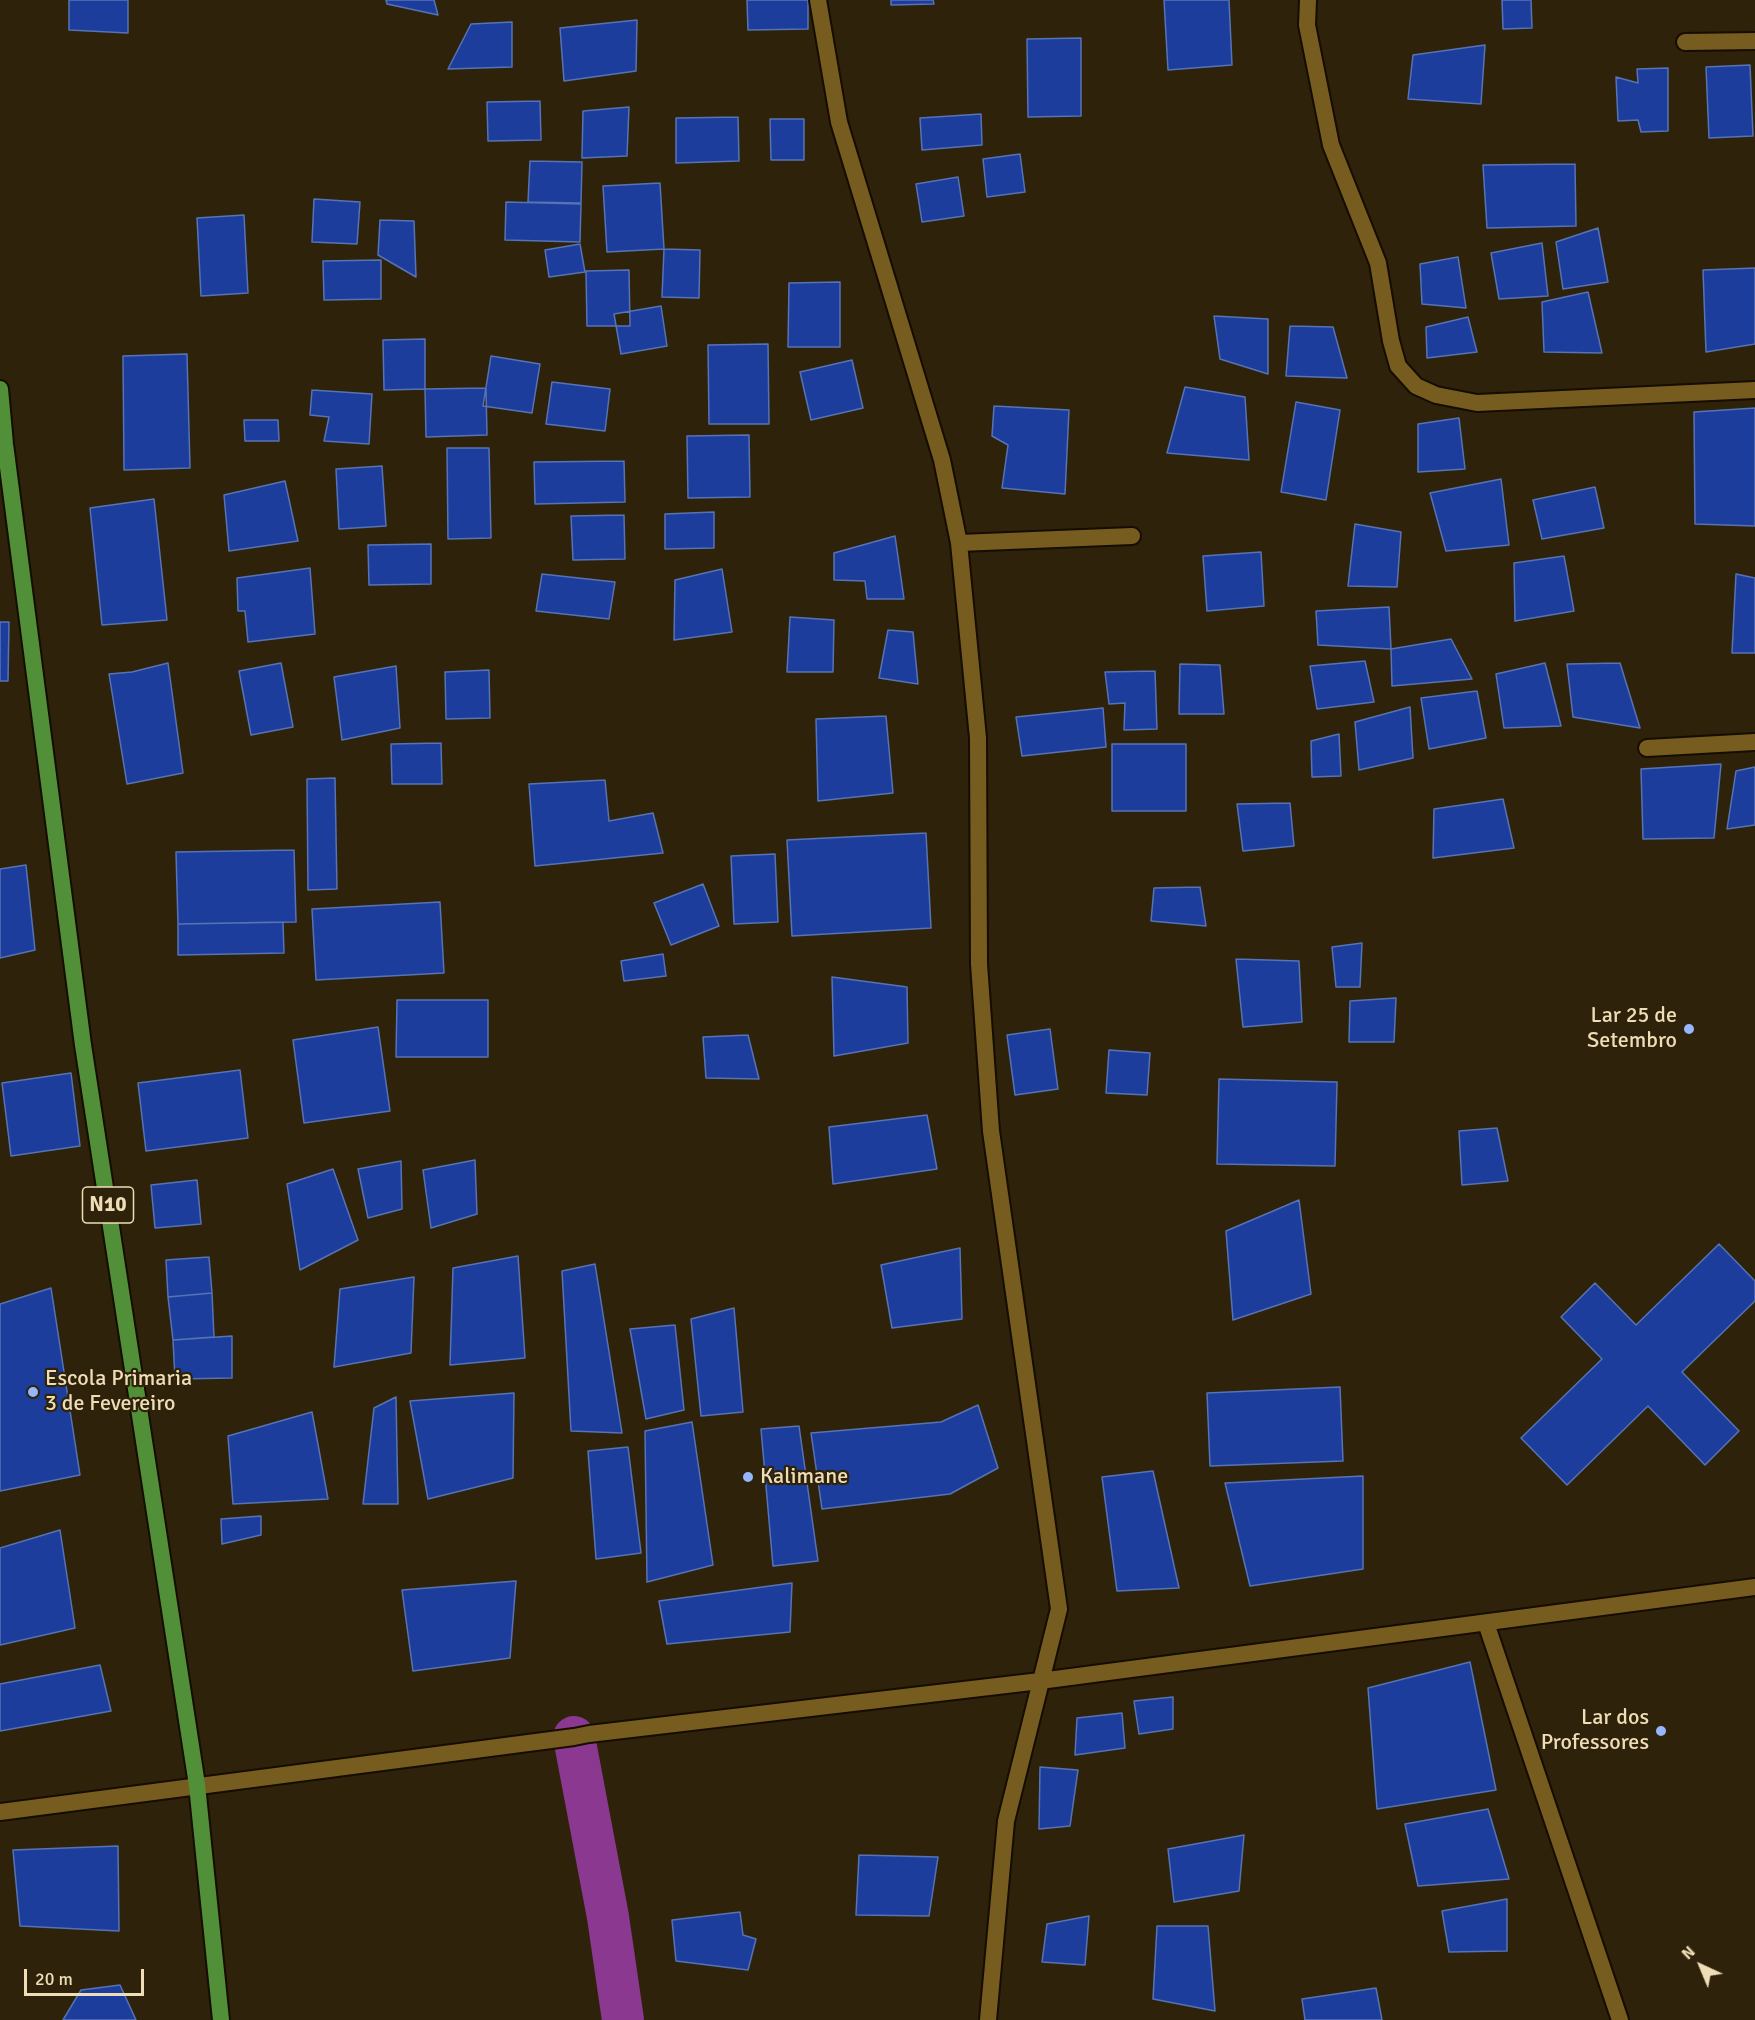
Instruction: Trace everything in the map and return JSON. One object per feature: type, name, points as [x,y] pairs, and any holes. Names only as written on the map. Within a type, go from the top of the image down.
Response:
[{"type":"main road","name":"N10","points":[[0,389],[6,456],[83,1045],[197,1785],[221,2020]]},
{"type":"street","points":[[818,0],[839,122],[942,460],[959,543],[978,738],[979,964],[991,1131],[1059,1609],[1006,1821],[988,2020]]},
{"type":"street","points":[[1308,0],[1306,25],[1331,145],[1378,263],[1390,341],[1398,366],[1416,386],[1436,394],[1477,403],[1755,390]]},
{"type":"street","points":[[1685,42],[1755,41]]},
{"type":"street","points":[[959,543],[1132,536]]},
{"type":"street","points":[[1647,748],[1755,742]]},
{"type":"street","points":[[0,1812],[601,1732],[1040,1681],[1755,1587]]},
{"type":"street","points":[[1486,1623],[1620,2020]]},
{"type":"building","points":[[69,0],[128,0],[128,33],[69,30]]},
{"type":"building","points":[[386,0],[434,0],[438,15],[387,4]]},
{"type":"building","points":[[747,0],[808,0],[808,29],[748,30]]},
{"type":"building","points":[[891,0],[933,0],[934,4],[891,5]]},
{"type":"building","points":[[1164,0],[1229,0],[1232,65],[1168,70]]},
{"type":"building","points":[[1502,0],[1531,0],[1532,28],[1503,29]]},
{"type":"building","points":[[637,20],[636,71],[564,81],[560,28]]},
{"type":"building","points":[[512,22],[512,67],[448,69],[471,24]]},
{"type":"building","points":[[1081,38],[1081,116],[1028,117],[1027,39]]},
{"type":"building","points":[[1485,45],[1481,104],[1408,99],[1413,55]]},
{"type":"building","points":[[1750,65],[1753,136],[1709,138],[1706,67]]},
{"type":"building","points":[[1668,68],[1668,131],[1641,132],[1638,120],[1618,121],[1616,77],[1638,83],[1637,69]]},
{"type":"building","points":[[540,101],[541,140],[488,141],[487,102]]},
{"type":"building","points":[[629,107],[627,156],[582,158],[583,111]]},
{"type":"building","points":[[981,114],[982,145],[922,150],[920,118]]},
{"type":"building","points":[[738,117],[739,161],[676,163],[676,118]]},
{"type":"building","points":[[770,119],[804,119],[804,160],[771,160]]},
{"type":"building","points":[[1020,154],[1025,192],[987,197],[983,159]]},
{"type":"building","points":[[530,161],[582,162],[581,203],[528,202]]},
{"type":"building","points":[[1575,164],[1576,226],[1487,228],[1483,165]]},
{"type":"building","points":[[958,177],[964,216],[922,222],[916,184]]},
{"type":"building","points":[[660,183],[664,249],[607,252],[603,186]]},
{"type":"building","points":[[314,199],[360,202],[357,244],[312,242]]},
{"type":"building","points":[[506,202],[581,204],[580,242],[505,240]]},
{"type":"building","points":[[244,215],[248,293],[201,296],[197,218]]},
{"type":"building","points":[[380,220],[414,221],[416,277],[378,255]]},
{"type":"building","points":[[1598,228],[1608,282],[1563,289],[1556,242]]},
{"type":"building","points":[[1542,243],[1548,296],[1499,299],[1491,253]]},
{"type":"building","points":[[580,244],[585,272],[549,277],[545,250]]},
{"type":"building","points":[[664,249],[700,250],[699,298],[662,297]]},
{"type":"building","points":[[1458,257],[1466,308],[1422,304],[1420,264]]},
{"type":"building","points":[[381,260],[381,299],[324,300],[323,261]]},
{"type":"building","points":[[1755,268],[1755,344],[1706,352],[1703,270]]},
{"type":"building","points":[[629,270],[630,326],[587,326],[586,271]]},
{"type":"building","points":[[840,282],[840,347],[788,347],[789,283]]},
{"type":"building","points":[[1588,292],[1602,353],[1544,352],[1542,302]]},
{"type":"building","points":[[661,306],[667,346],[621,354],[614,314]]},
{"type":"building","points":[[1214,316],[1268,319],[1268,374],[1220,359]]},
{"type":"building","points":[[1468,317],[1477,352],[1427,358],[1426,327]]},
{"type":"building","points":[[1290,326],[1333,327],[1347,378],[1286,376]]},
{"type":"building","points":[[425,339],[425,389],[384,390],[383,340]]},
{"type":"building","points":[[768,344],[769,424],[709,424],[708,345]]},
{"type":"building","points":[[187,354],[190,468],[124,470],[123,356]]},
{"type":"building","points":[[491,356],[540,364],[532,413],[483,406]]},
{"type":"building","points":[[852,360],[863,408],[811,420],[800,372]]},
{"type":"building","points":[[552,382],[610,389],[605,431],[546,424]]},
{"type":"building","points":[[1185,387],[1245,397],[1249,460],[1167,453]]},
{"type":"building","points":[[486,388],[487,435],[426,437],[425,389]]},
{"type":"building","points":[[312,390],[372,394],[369,444],[324,441],[329,417],[310,415]]},
{"type":"building","points":[[1296,402],[1340,410],[1326,500],[1281,492]]},
{"type":"building","points":[[994,406],[1069,410],[1065,494],[1002,488],[1008,445],[992,436]]},
{"type":"building","points":[[1755,408],[1755,526],[1695,524],[1694,412]]},
{"type":"building","points":[[1459,418],[1465,469],[1418,472],[1418,424]]},
{"type":"building","points":[[244,420],[278,420],[279,441],[245,441]]},
{"type":"building","points":[[749,435],[750,497],[688,498],[687,436]]},
{"type":"building","points":[[447,448],[489,448],[491,538],[448,539]]},
{"type":"building","points":[[624,461],[625,502],[535,504],[534,462]]},
{"type":"building","points":[[382,466],[386,526],[339,529],[336,469]]},
{"type":"building","points":[[1501,479],[1509,545],[1446,551],[1430,493]]},
{"type":"building","points":[[285,481],[298,541],[229,551],[224,495]]},
{"type":"building","points":[[1595,487],[1604,528],[1542,539],[1533,500]]},
{"type":"building","points":[[154,499],[167,620],[102,625],[90,508]]},
{"type":"building","points":[[714,512],[714,548],[665,549],[665,514]]},
{"type":"building","points":[[624,515],[625,559],[573,560],[571,516]]},
{"type":"building","points":[[1355,524],[1401,532],[1397,587],[1348,586]]},
{"type":"building","points":[[895,536],[904,599],[867,599],[865,581],[834,580],[834,553]]},
{"type":"building","points":[[431,544],[431,584],[369,585],[368,545]]},
{"type":"building","points":[[1261,552],[1264,606],[1207,611],[1203,556]]},
{"type":"building","points":[[1564,556],[1574,611],[1515,621],[1514,563]]},
{"type":"building","points":[[310,568],[315,634],[248,642],[245,611],[238,611],[237,578]]},
{"type":"building","points":[[722,569],[732,632],[674,640],[675,580]]},
{"type":"building","points":[[542,574],[615,582],[609,619],[536,611]]},
{"type":"building","points":[[1736,574],[1755,578],[1755,653],[1732,653]]},
{"type":"building","points":[[1389,607],[1391,649],[1318,645],[1316,611]]},
{"type":"building","points":[[790,617],[834,620],[833,672],[787,672]]},
{"type":"building","points":[[0,622],[9,622],[8,681],[0,681]]},
{"type":"building","points":[[888,630],[913,632],[918,684],[879,678]]},
{"type":"building","points":[[1451,639],[1472,679],[1392,686],[1391,649]]},
{"type":"building","points":[[1365,661],[1374,702],[1317,709],[1310,666]]},
{"type":"building","points":[[168,663],[183,773],[127,784],[109,674],[132,672]]},
{"type":"building","points":[[281,663],[293,727],[251,735],[239,671]]},
{"type":"building","points":[[1545,663],[1561,726],[1504,728],[1496,674]]},
{"type":"building","points":[[1620,663],[1640,728],[1573,717],[1567,664]]},
{"type":"building","points":[[1180,664],[1220,665],[1224,714],[1179,714]]},
{"type":"building","points":[[396,666],[400,728],[342,740],[334,677]]},
{"type":"building","points":[[489,670],[490,718],[446,719],[445,672]]},
{"type":"building","points":[[1155,671],[1157,729],[1124,730],[1125,703],[1109,704],[1105,672]]},
{"type":"building","points":[[1477,691],[1486,738],[1429,749],[1421,698]]},
{"type":"building","points":[[1410,707],[1413,758],[1359,770],[1355,722]]},
{"type":"building","points":[[1103,708],[1106,747],[1022,756],[1016,717]]},
{"type":"building","points":[[886,716],[893,793],[818,801],[816,719]]},
{"type":"building","points":[[1339,734],[1341,776],[1312,777],[1311,741]]},
{"type":"building","points":[[441,743],[442,784],[392,784],[391,744]]},
{"type":"building","points":[[1112,744],[1186,744],[1186,811],[1112,811]]},
{"type":"building","points":[[1721,764],[1714,838],[1643,839],[1641,769]]},
{"type":"building","points":[[1755,767],[1755,825],[1727,829],[1736,771]]},
{"type":"building","points":[[335,778],[337,889],[308,890],[307,779]]},
{"type":"building","points":[[605,780],[609,821],[653,813],[663,853],[535,866],[529,784]]},
{"type":"building","points":[[1503,799],[1514,848],[1433,858],[1434,809]]},
{"type":"building","points":[[1290,803],[1294,846],[1243,851],[1237,804]]},
{"type":"building","points":[[926,833],[931,928],[792,936],[787,840]]},
{"type":"building","points":[[294,850],[296,922],[178,924],[176,852]]},
{"type":"building","points":[[775,854],[778,922],[734,924],[731,856]]},
{"type":"building","points":[[26,865],[35,950],[0,958],[0,869]]},
{"type":"building","points":[[703,884],[719,926],[671,945],[654,903]]},
{"type":"building","points":[[1200,887],[1206,926],[1151,921],[1154,888]]},
{"type":"building","points":[[440,902],[444,973],[316,980],[312,909]]},
{"type":"building","points":[[283,922],[284,953],[178,955],[178,924]]},
{"type":"building","points":[[1362,943],[1360,987],[1336,987],[1332,947]]},
{"type":"building","points":[[663,954],[666,976],[624,981],[621,961]]},
{"type":"building","points":[[1236,959],[1299,961],[1302,1022],[1243,1027]]},
{"type":"building","points":[[832,977],[907,987],[908,1043],[834,1056]]},
{"type":"building","points":[[1396,998],[1394,1042],[1349,1042],[1350,1001]]},
{"type":"building","points":[[397,1000],[488,1000],[488,1057],[396,1057]]},
{"type":"building","points":[[378,1027],[390,1111],[304,1123],[293,1040]]},
{"type":"building","points":[[1050,1029],[1058,1089],[1015,1095],[1007,1035]]},
{"type":"building","points":[[748,1035],[759,1079],[706,1078],[703,1037]]},
{"type":"building","points":[[1109,1050],[1150,1053],[1147,1095],[1106,1093]]},
{"type":"building","points":[[240,1070],[248,1138],[146,1151],[138,1083]]},
{"type":"building","points":[[71,1073],[80,1146],[11,1156],[2,1083]]},
{"type":"building","points":[[1219,1079],[1337,1082],[1335,1166],[1217,1164]]},
{"type":"building","points":[[927,1115],[937,1169],[833,1184],[829,1127]]},
{"type":"building","points":[[1497,1128],[1508,1181],[1462,1185],[1459,1131]]},
{"type":"building","points":[[475,1160],[477,1214],[431,1228],[423,1170]]},
{"type":"building","points":[[401,1161],[402,1209],[368,1218],[358,1169]]},
{"type":"building","points":[[333,1169],[358,1240],[300,1270],[287,1184]]},
{"type":"building","points":[[197,1180],[201,1224],[155,1228],[151,1185]]},
{"type":"building","points":[[1299,1200],[1311,1294],[1233,1320],[1226,1231]]},
{"type":"building","points":[[1719,1244],[1755,1281],[1755,1301],[1682,1372],[1739,1431],[1705,1465],[1648,1406],[1567,1485],[1521,1438],[1602,1359],[1561,1317],[1595,1283],[1636,1325]]},
{"type":"building","points":[[960,1248],[962,1319],[892,1328],[881,1265]]},
{"type":"building","points":[[518,1256],[525,1358],[450,1365],[453,1268]]},
{"type":"building","points":[[209,1257],[212,1293],[168,1297],[166,1260]]},
{"type":"building","points":[[595,1264],[622,1433],[571,1431],[562,1271]]},
{"type":"building","points":[[414,1277],[411,1353],[334,1367],[340,1289]]},
{"type":"building","name":"Escola Primaria 3 de Fevereiro","points":[[51,1288],[80,1475],[0,1491],[0,1304]]},
{"type":"building","points":[[212,1293],[214,1337],[173,1340],[168,1297]]},
{"type":"building","points":[[734,1308],[743,1412],[701,1416],[691,1319]]},
{"type":"building","points":[[675,1325],[684,1410],[646,1419],[630,1329]]},
{"type":"building","points":[[232,1336],[232,1378],[175,1379],[173,1340]]},
{"type":"building","points":[[1340,1387],[1343,1461],[1210,1466],[1207,1393]]},
{"type":"building","points":[[514,1393],[513,1478],[428,1499],[410,1401]]},
{"type":"building","points":[[396,1397],[398,1504],[363,1504],[374,1408]]},
{"type":"building","points":[[978,1405],[998,1468],[950,1494],[822,1509],[811,1433],[941,1422]]},
{"type":"building","points":[[312,1412],[328,1499],[233,1504],[228,1436]]},
{"type":"building","points":[[692,1422],[713,1565],[647,1582],[645,1431]]},
{"type":"building","points":[[799,1426],[818,1561],[773,1566],[761,1429]]},
{"type":"building","points":[[628,1447],[641,1553],[596,1559],[588,1451]]},
{"type":"building","points":[[1153,1471],[1179,1588],[1117,1591],[1102,1477]]},
{"type":"building","points":[[1363,1476],[1363,1569],[1250,1586],[1225,1483]]},
{"type":"building","points":[[261,1516],[261,1535],[222,1544],[221,1519]]},
{"type":"building","points":[[60,1530],[75,1628],[0,1645],[0,1548]]},
{"type":"building","points":[[516,1581],[510,1658],[413,1671],[402,1590]]},
{"type":"building","points":[[792,1583],[790,1632],[667,1644],[659,1601]]},
{"type":"building","points":[[1470,1662],[1496,1790],[1377,1809],[1368,1688]]},
{"type":"building","points":[[100,1665],[111,1711],[0,1731],[0,1684]]},
{"type":"building","points":[[1173,1697],[1173,1729],[1139,1734],[1134,1701]]},
{"type":"building","points":[[1122,1713],[1125,1748],[1075,1755],[1077,1718]]},
{"type":"building","points":[[1040,1767],[1078,1770],[1070,1826],[1039,1829]]},
{"type":"building","points":[[1488,1809],[1509,1879],[1418,1886],[1405,1824]]},
{"type":"building","points":[[1244,1835],[1239,1891],[1174,1902],[1168,1849]]},
{"type":"building","points":[[118,1846],[119,1931],[20,1926],[13,1850]]},
{"type":"building","points":[[859,1855],[938,1857],[929,1916],[856,1915]]},
{"type":"building","points":[[1507,1899],[1507,1951],[1449,1952],[1442,1911]]},
{"type":"building","points":[[740,1912],[743,1935],[756,1939],[748,1970],[676,1961],[672,1920]]},
{"type":"building","points":[[1089,1916],[1085,1965],[1042,1962],[1047,1924]]},
{"type":"building","points":[[1157,1926],[1208,1926],[1215,2011],[1153,1999]]},
{"type":"building","points":[[120,1985],[136,2020],[63,2020],[81,1990]]},
{"type":"building","points":[[1376,1988],[1382,2020],[1305,2020],[1302,1999]]},
{"type":"waterway","points":[[574,1737],[608,1917],[623,2020]]},
{"type":"place","name":"Lar 25 de Setembro","points":[[1689,1029]]},
{"type":"place","name":"Escola Primaria 3 de Fevereiro","points":[[33,1392]]},
{"type":"place","name":"Kalimane","points":[[748,1477]]},
{"type":"place","name":"Lar dos Professores","points":[[1661,1731]]}]
